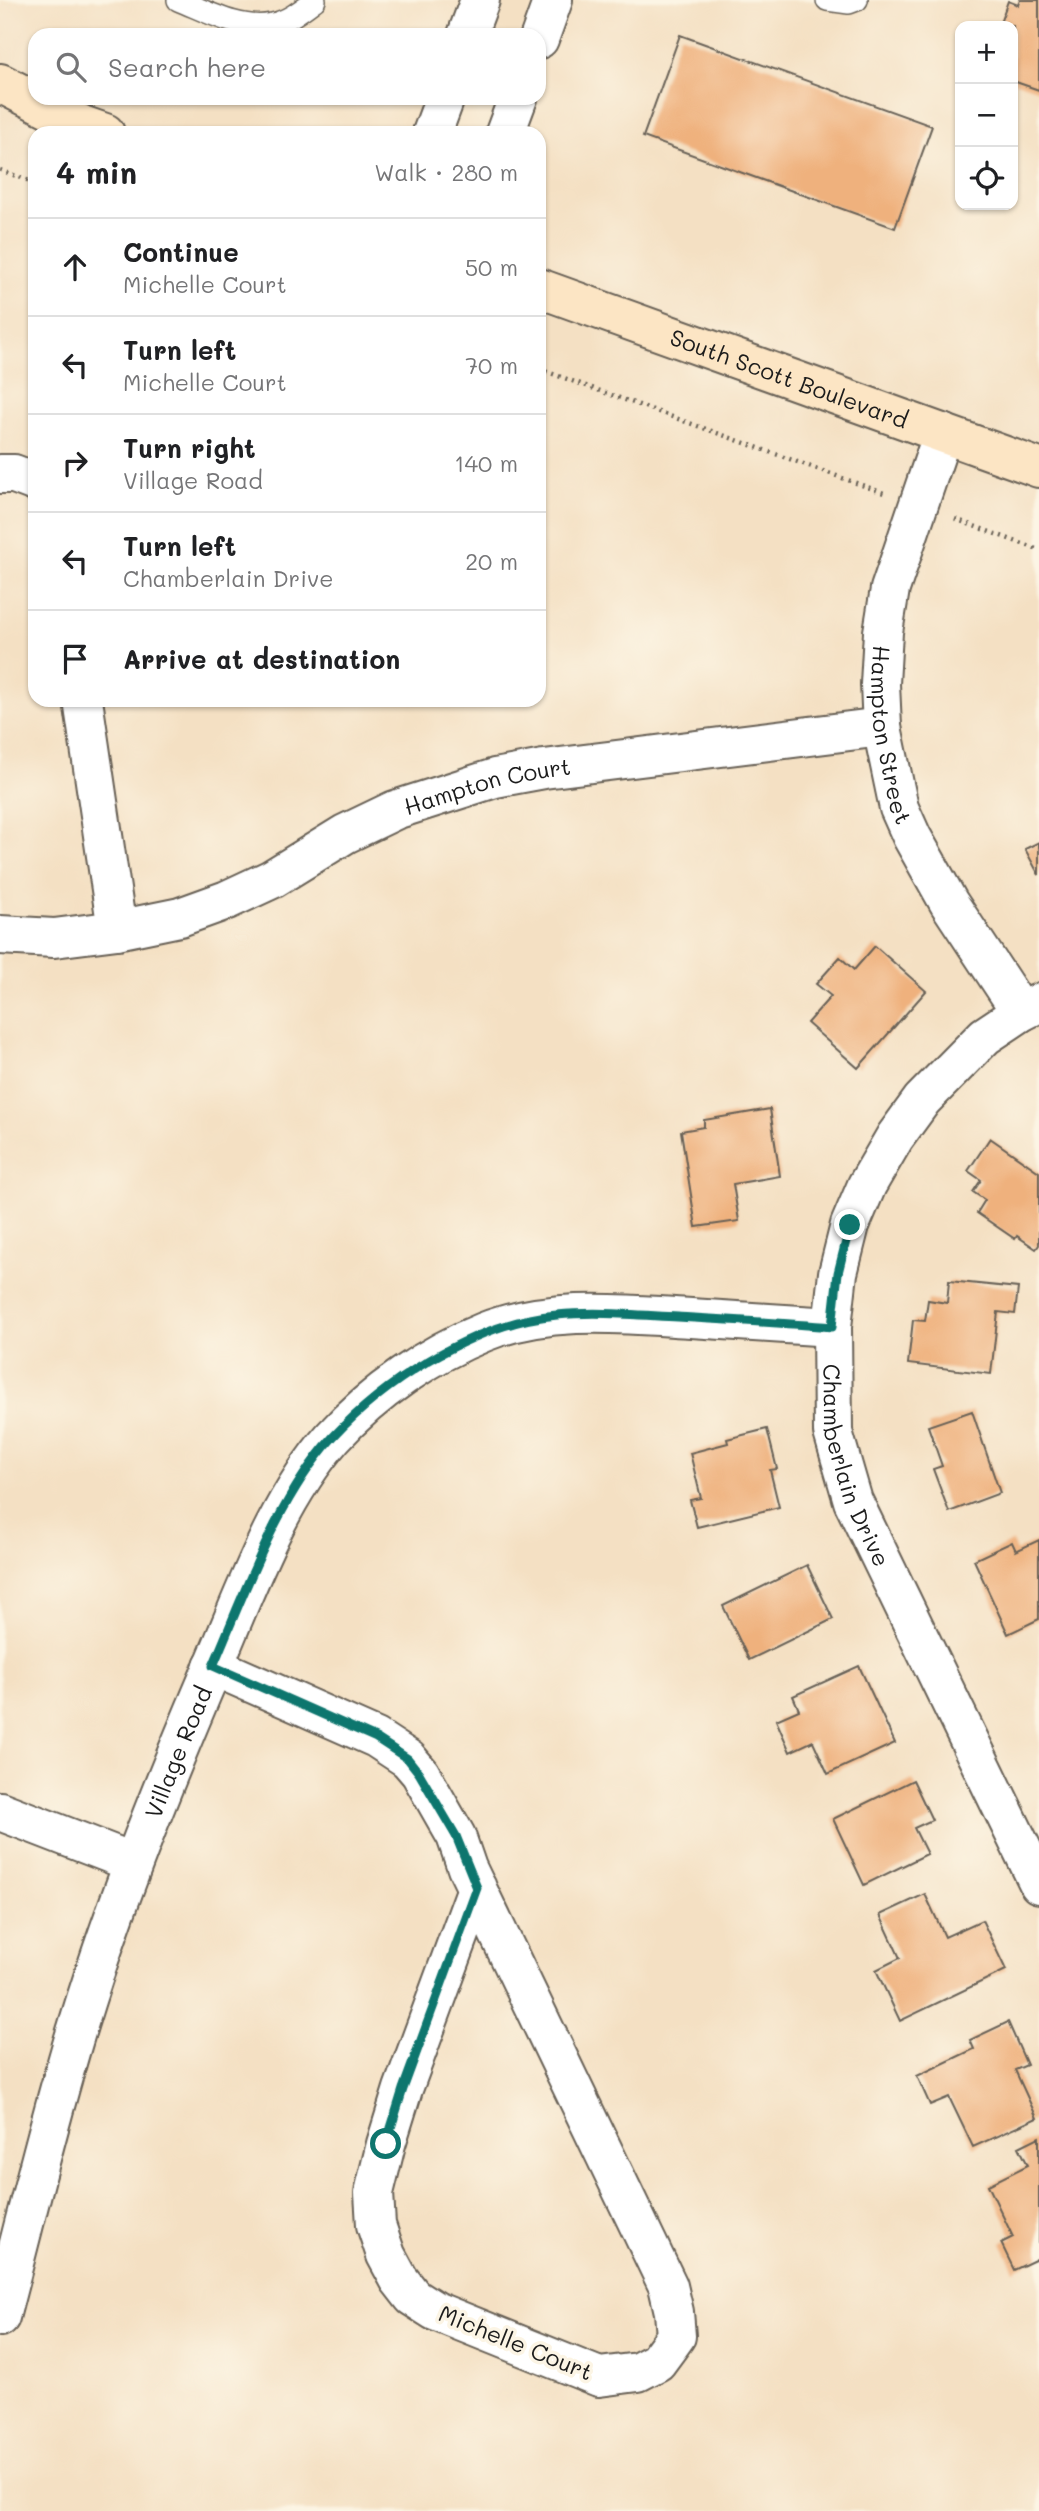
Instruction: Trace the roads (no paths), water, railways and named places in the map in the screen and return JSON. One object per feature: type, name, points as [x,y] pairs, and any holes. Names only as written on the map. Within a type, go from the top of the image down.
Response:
[{"type":"main road","points":[[0,83],[28,97]]},
{"type":"main road","points":[[44,105],[87,126]]},
{"type":"main road","points":[[0,114],[74,126]]},
{"type":"main road","name":"South Scott Boulevard","points":[[546,291],[1039,468]]},
{"type":"street","points":[[470,28],[480,0]]},
{"type":"street","points":[[543,28],[553,0]]},
{"type":"street","points":[[435,126],[442,105]]},
{"type":"street","points":[[508,126],[515,105]]},
{"type":"street","name":"Hampton Street","points":[[943,433],[890,589],[883,632],[880,684],[882,727],[900,807],[912,837],[949,903],[1030,1007]]},
{"type":"street","points":[[0,474],[14,474],[28,479]]},
{"type":"street","points":[[84,707],[117,930]]},
{"type":"street","name":"Hampton Court","points":[[0,935],[54,937],[117,930],[180,917],[272,879],[345,834],[395,810],[495,778],[544,769],[882,727]]},
{"type":"street","name":"Chamberlain Drive","points":[[1030,1007],[985,1036],[950,1069],[922,1100],[895,1137],[867,1185],[850,1225],[838,1273],[832,1327],[833,1432],[853,1502],[1039,1884]]},
{"type":"street","name":"Village Road","points":[[0,2316],[78,2024],[132,1862],[247,1587],[304,1475],[332,1438],[363,1407],[406,1375],[441,1354],[485,1331],[557,1315],[627,1314],[832,1327]]},
{"type":"street","name":"Michelle Court","points":[[213,1666],[376,1738],[408,1759],[419,1773],[456,1836],[477,1888],[668,2286],[676,2336],[657,2362],[638,2372],[599,2377],[435,2311],[413,2297],[399,2279],[386,2255],[376,2225],[374,2193],[386,2144],[403,2089],[477,1888]]},
{"type":"street","points":[[0,1811],[132,1862]]},
{"type":"lane","points":[[178,0],[245,25],[273,24],[297,13],[315,0]]},
{"type":"lane","points":[[827,0],[849,3],[857,0]]}]
